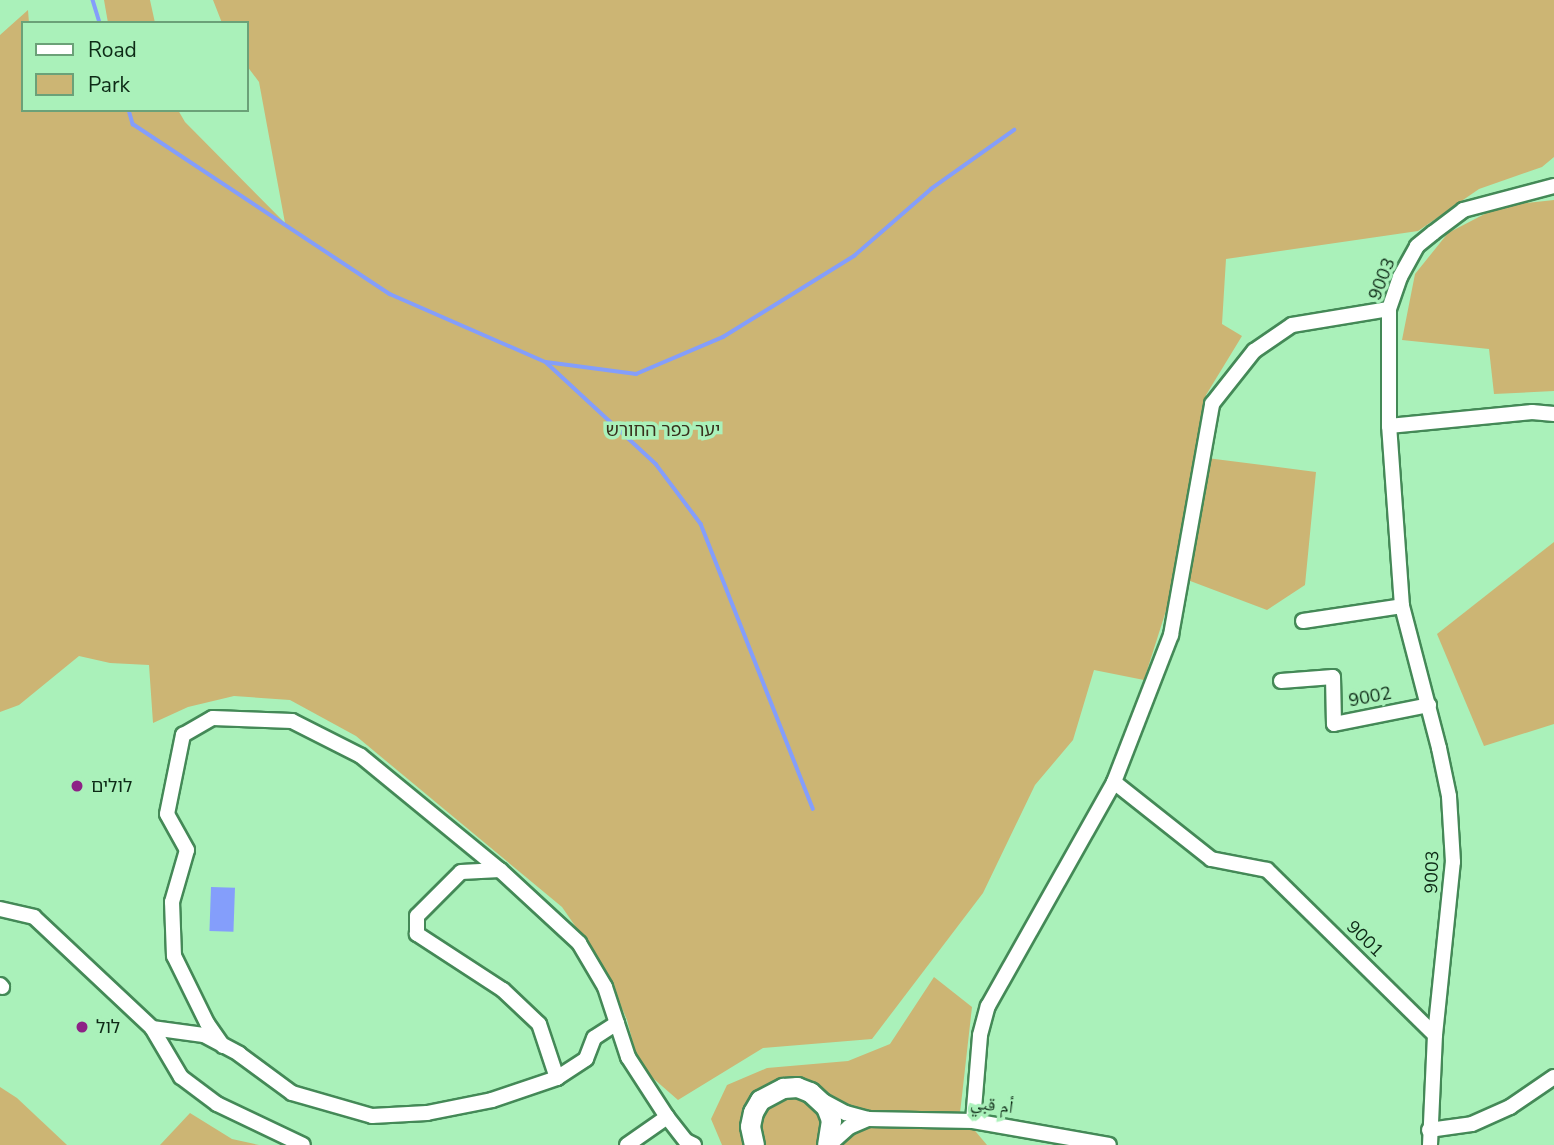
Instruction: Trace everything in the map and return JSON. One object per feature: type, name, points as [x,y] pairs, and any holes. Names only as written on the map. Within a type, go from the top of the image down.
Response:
[{"type":"street","name":"9003","points":[[1430,1145],[1435,1035],[1453,862],[1449,796],[1429,705],[1402,606],[1389,426],[1389,309],[1400,277],[1417,246],[1463,210],[1554,186]]},
{"type":"street","points":[[973,1121],[980,1035],[988,1006],[1114,782],[1171,635],[1212,404],[1254,351],[1293,325],[1389,309]]},
{"type":"street","points":[[1389,426],[1532,412],[1554,415]]},
{"type":"street","points":[[1303,621],[1402,606]]},
{"type":"street","name":"9002","points":[[1281,681],[1333,677],[1334,724],[1429,705]]},
{"type":"street","points":[[223,1046],[207,1023],[174,956],[172,902],[187,850],[167,814],[183,735],[213,718],[292,720],[361,756],[500,870],[579,943],[605,987],[628,1057],[667,1117],[686,1141],[694,1145]]},
{"type":"street","name":"9001","points":[[1114,782],[1211,859],[1267,870],[1435,1035]]},
{"type":"street","points":[[500,870],[461,872],[417,916],[417,934],[503,990],[538,1024],[557,1078]]},
{"type":"street","points":[[0,909],[34,917],[152,1028],[181,1077],[217,1104],[303,1145]]},
{"type":"street","points":[[152,1028],[204,1035],[292,1093],[372,1116],[427,1113],[492,1100],[557,1078],[586,1059],[594,1038],[617,1023]]},
{"type":"street","points":[[1429,1129],[1472,1124],[1510,1107],[1554,1077]]},
{"type":"street","points":[[754,1145],[750,1126],[753,1112],[769,1093],[797,1087],[816,1096],[831,1120],[828,1145]]},
{"type":"street","name":"أم قبي","points":[[816,1096],[830,1107],[868,1119],[973,1121],[1109,1145]]},
{"type":"street","points":[[627,1145],[667,1117]]},
{"type":"street","points":[[828,1145],[849,1128],[868,1119]]},
{"type":"green space","points":[[104,0],[150,0],[155,21],[108,21]]},
{"type":"green space","name":"יער כפר החורש","points":[[213,0],[1554,0],[1554,157],[1542,167],[1479,189],[1418,231],[1226,259],[1222,324],[1242,336],[1206,395],[1199,457],[1316,472],[1305,585],[1267,610],[1177,576],[1144,680],[1094,670],[1073,740],[1035,785],[983,893],[872,1039],[763,1048],[678,1100],[639,1066],[627,1020],[605,969],[562,907],[356,736],[290,700],[234,696],[188,707],[153,723],[149,665],[110,663],[79,656],[19,705],[0,712],[0,35],[28,10],[29,21],[21,21],[21,112],[179,112],[185,122],[285,223],[259,82],[248,67],[248,21],[221,21]]},
{"type":"green space","points":[[1554,200],[1554,391],[1494,394],[1489,349],[1402,340],[1415,274],[1448,233],[1500,206]]},
{"type":"green space","points":[[1554,542],[1554,724],[1484,746],[1437,634]]},
{"type":"green space","points":[[934,977],[972,1007],[960,1113],[987,1145],[722,1145],[711,1119],[727,1085],[767,1068],[848,1061],[890,1044]]},
{"type":"green space","points":[[0,1087],[17,1098],[67,1145],[0,1145]]},
{"type":"green space","points":[[190,1113],[232,1139],[259,1145],[160,1145]]},
{"type":"water","points":[[211,887],[235,888],[233,932],[209,931]]},
{"type":"waterway","points":[[93,0],[99,21]]},
{"type":"waterway","points":[[130,112],[133,124],[390,294],[546,362],[636,374],[723,337],[854,256],[931,189],[1014,130]]},
{"type":"waterway","points":[[547,363],[656,464],[701,524],[813,809]]},
{"type":"place","name":"לולים","points":[[77,786]]},
{"type":"place","name":"לול","points":[[82,1027]]}]
